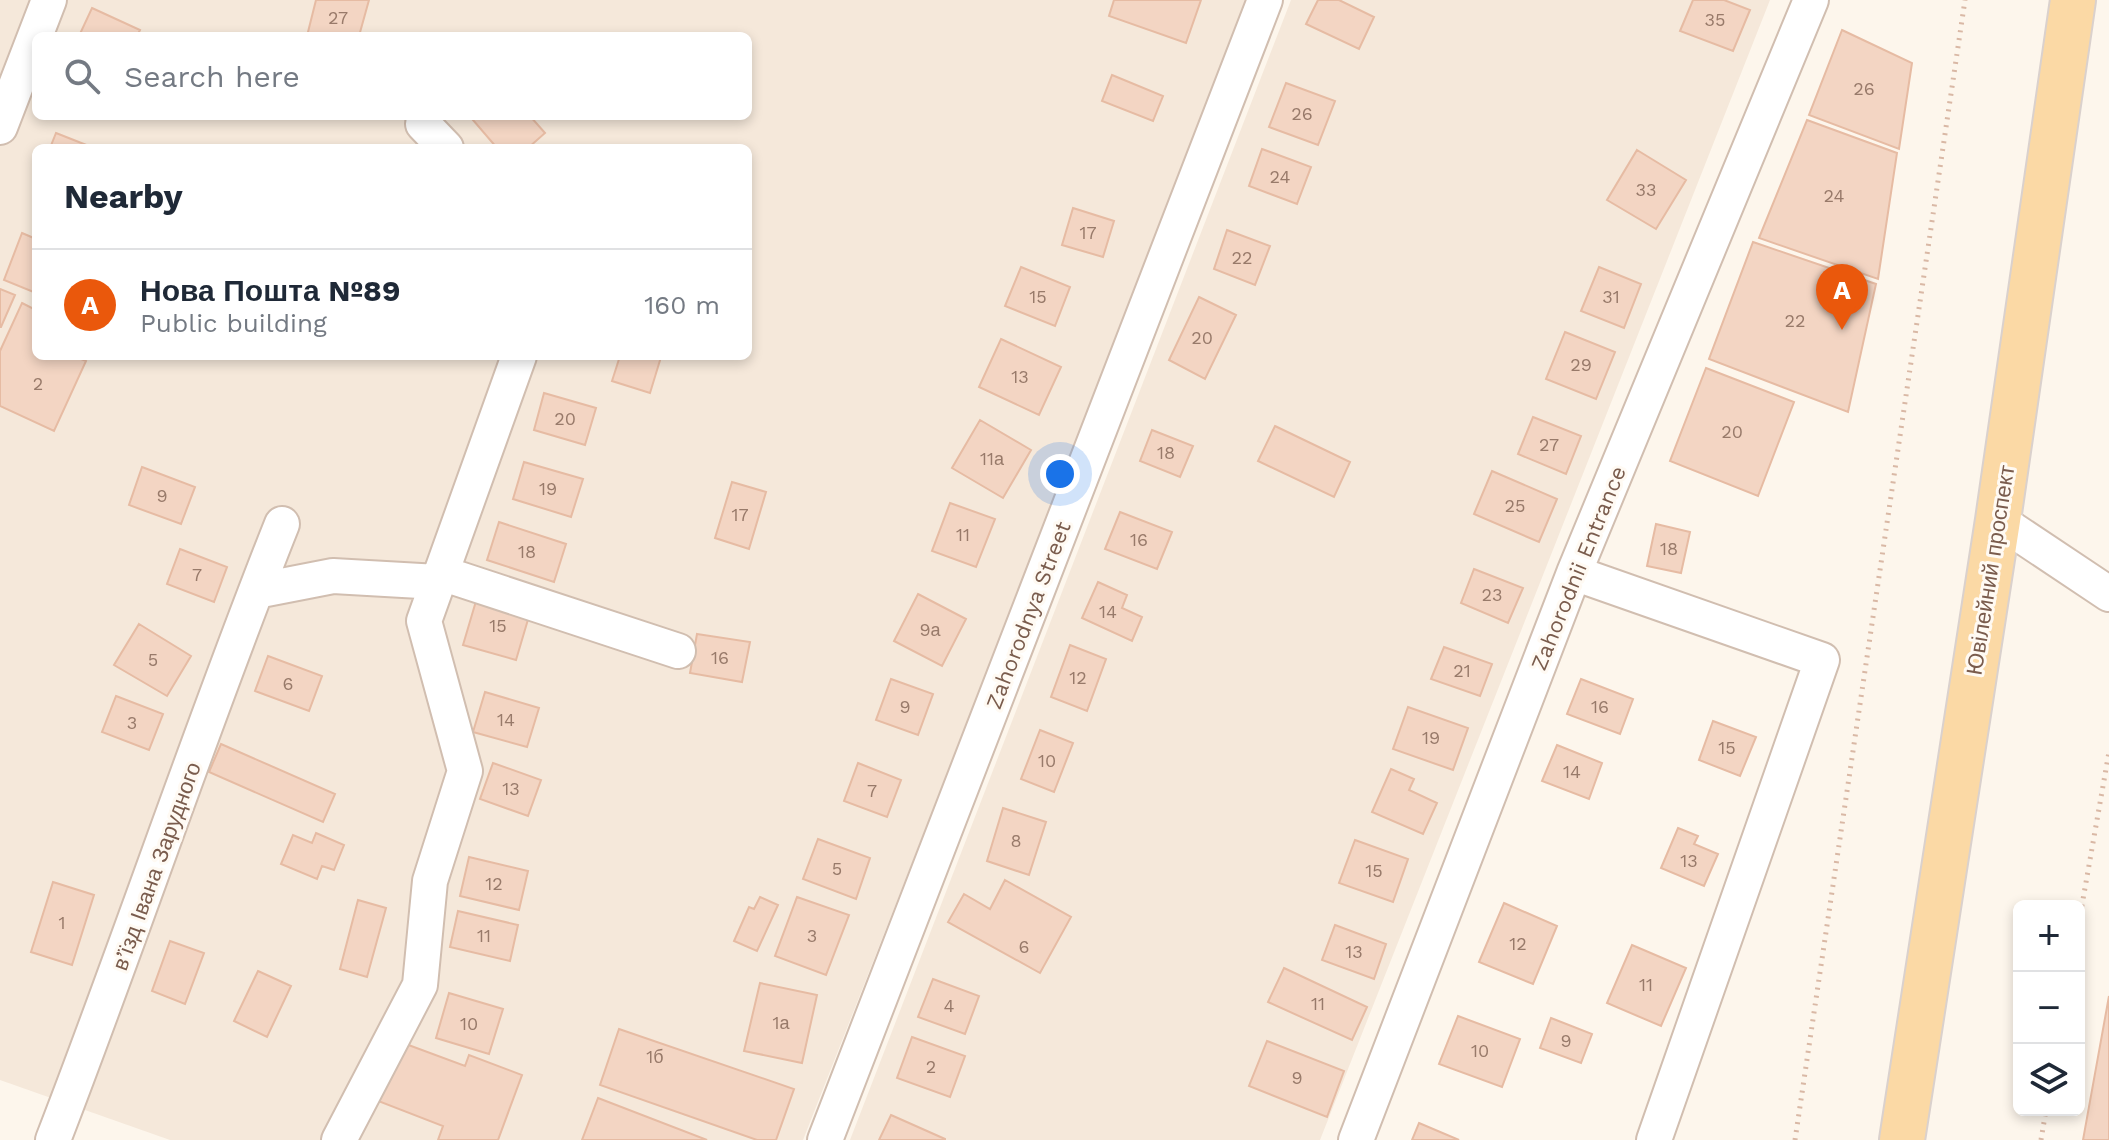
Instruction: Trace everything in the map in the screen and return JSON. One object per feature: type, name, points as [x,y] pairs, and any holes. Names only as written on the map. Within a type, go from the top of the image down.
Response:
[{"type":"main road","name":"Ювілейний проспект","points":[[1902,1140],[1998,520],[2073,0]]},
{"type":"street","points":[[37,32],[49,0]]},
{"type":"street","name":"Zahorodnya Street","points":[[825,1140],[1265,0]]},
{"type":"street","name":"Zahorodnii Entrance","points":[[1356,1140],[1574,573],[1811,0]]},
{"type":"street","points":[[0,127],[32,44]]},
{"type":"street","points":[[339,1140],[420,985],[430,881],[465,771],[424,621],[518,360]]},
{"type":"street","points":[[1998,520],[2109,594]]},
{"type":"street","name":"в’їзд Івана Зарудного","points":[[53,1140],[282,524]]},
{"type":"street","points":[[1574,573],[1822,660],[1654,1140]]},
{"type":"street","points":[[256,591],[333,576],[440,578],[678,651]]},
{"type":"path","points":[[1795,1140],[1965,0]]},
{"type":"path","points":[[2083,900],[2109,752]]},
{"type":"path","points":[[2041,1140],[2045,1116]]},
{"type":"shaded area","points":[[0,0],[1251,0],[803,1140],[170,1140],[0,1080]]},
{"type":"shaded area","points":[[1291,0],[1770,0],[1320,1140],[850,1140]]},
{"type":"building","points":[[316,0],[369,0],[360,32],[308,32]]},
{"type":"building","points":[[1114,0],[1201,0],[1186,43],[1109,16]]},
{"type":"building","points":[[1318,0],[1339,0],[1374,17],[1359,49],[1306,24]]},
{"type":"building","points":[[1693,0],[1724,0],[1750,10],[1733,51],[1680,31]]},
{"type":"building","points":[[92,8],[140,30],[139,32],[81,32]]},
{"type":"building","points":[[1842,30],[1912,63],[1899,149],[1809,115]]},
{"type":"building","points":[[1112,75],[1163,96],[1153,121],[1102,101]]},
{"type":"building","points":[[1286,83],[1335,101],[1318,145],[1269,127]]},
{"type":"building","points":[[473,120],[534,120],[545,133],[533,144],[494,144]]},
{"type":"building","points":[[1807,120],[1897,153],[1878,279],[1759,238]]},
{"type":"building","points":[[56,133],[84,144],[52,144]]},
{"type":"building","points":[[1262,149],[1311,167],[1297,204],[1249,186]]},
{"type":"building","points":[[1637,150],[1686,180],[1656,229],[1607,200]]},
{"type":"building","points":[[1073,208],[1114,221],[1103,257],[1062,245]]},
{"type":"building","points":[[1227,230],[1270,246],[1255,285],[1214,269]]},
{"type":"building","points":[[22,233],[32,237],[32,291],[4,280]]},
{"type":"building","points":[[1753,242],[1876,284],[1848,412],[1709,359]]},
{"type":"building","points":[[1021,267],[1070,287],[1055,326],[1005,306]]},
{"type":"building","points":[[1599,267],[1641,284],[1624,328],[1581,311]]},
{"type":"building","points":[[0,289],[15,295],[1,327],[0,327]]},
{"type":"building","points":[[1199,297],[1236,315],[1205,379],[1169,360]]},
{"type":"building","points":[[22,303],[32,308],[32,360],[86,361],[54,431],[0,406],[0,351]]},
{"type":"building","points":[[1565,332],[1615,352],[1596,399],[1546,379]]},
{"type":"building","points":[[1001,339],[1061,367],[1039,415],[979,387]]},
{"type":"building","points":[[619,360],[660,360],[650,393],[612,381]]},
{"type":"building","points":[[1706,368],[1794,402],[1758,496],[1670,461]]},
{"type":"building","points":[[544,393],[596,408],[585,445],[534,430]]},
{"type":"building","points":[[1533,417],[1581,436],[1566,474],[1518,454]]},
{"type":"building","points":[[980,420],[1031,450],[1003,498],[952,468]]},
{"type":"building","points":[[1275,426],[1350,462],[1334,497],[1258,461]]},
{"type":"building","points":[[1152,430],[1193,446],[1180,477],[1140,461]]},
{"type":"building","points":[[524,462],[583,479],[571,517],[513,499]]},
{"type":"building","points":[[142,467],[195,487],[181,524],[129,505]]},
{"type":"building","points":[[1492,471],[1557,499],[1539,542],[1474,514]]},
{"type":"building","points":[[732,482],[766,492],[749,549],[715,538]]},
{"type":"building","points":[[950,503],[995,519],[976,567],[932,551]]},
{"type":"building","points":[[1120,512],[1172,532],[1157,569],[1105,549]]},
{"type":"building","points":[[499,522],[566,544],[554,582],[487,560]]},
{"type":"building","points":[[1656,524],[1690,532],[1681,573],[1647,566]]},
{"type":"building","points":[[180,549],[227,567],[214,602],[167,584]]},
{"type":"building","points":[[1474,569],[1523,588],[1508,623],[1461,603]]},
{"type":"building","points":[[1098,582],[1127,595],[1122,608],[1142,617],[1132,641],[1082,618]]},
{"type":"building","points":[[479,591],[532,606],[516,660],[463,645]]},
{"type":"building","points":[[918,594],[966,619],[942,666],[894,641]]},
{"type":"building","points":[[139,624],[191,656],[167,696],[114,665]]},
{"type":"building","points":[[697,634],[750,642],[742,682],[690,673]]},
{"type":"building","points":[[1070,645],[1106,659],[1087,711],[1051,697]]},
{"type":"building","points":[[1444,647],[1492,664],[1480,696],[1431,679]]},
{"type":"building","points":[[268,656],[322,676],[309,711],[255,691]]},
{"type":"building","points":[[891,679],[933,694],[918,735],[876,720]]},
{"type":"building","points":[[1581,679],[1633,699],[1620,734],[1567,714]]},
{"type":"building","points":[[485,692],[539,708],[527,747],[473,732]]},
{"type":"building","points":[[116,696],[163,714],[149,750],[102,732]]},
{"type":"building","points":[[1408,707],[1468,728],[1453,770],[1393,749]]},
{"type":"building","points":[[1713,721],[1756,737],[1740,776],[1699,760]]},
{"type":"building","points":[[1040,730],[1073,743],[1054,792],[1021,779]]},
{"type":"building","points":[[221,744],[335,794],[323,822],[209,772]]},
{"type":"building","points":[[1557,745],[1602,763],[1589,799],[1542,781]]},
{"type":"building","points":[[493,763],[541,780],[528,816],[480,799]]},
{"type":"building","points":[[858,763],[901,780],[887,817],[844,801]]},
{"type":"building","points":[[1391,769],[1414,779],[1409,790],[1437,803],[1423,834],[1372,812]]},
{"type":"building","points":[[1003,808],[1046,822],[1029,875],[987,861]]},
{"type":"building","points":[[1678,828],[1698,836],[1694,844],[1718,854],[1704,886],[1661,868]]},
{"type":"building","points":[[316,833],[344,845],[334,870],[322,866],[317,879],[281,864],[293,835],[312,843]]},
{"type":"building","points":[[818,839],[870,858],[856,899],[803,879]]},
{"type":"building","points":[[1355,840],[1408,859],[1393,902],[1339,883]]},
{"type":"building","points":[[469,857],[528,871],[519,910],[460,896]]},
{"type":"building","points":[[1005,880],[1071,917],[1040,973],[948,922],[964,894],[990,909]]},
{"type":"building","points":[[53,882],[94,895],[72,965],[31,952]]},
{"type":"building","points":[[760,897],[778,905],[757,951],[734,941],[749,907],[754,909]]},
{"type":"building","points":[[797,897],[849,915],[826,975],[775,956]]},
{"type":"building","points":[[358,900],[386,908],[367,977],[340,969]]},
{"type":"building","points":[[1504,903],[1557,926],[1533,984],[1479,962]]},
{"type":"building","points":[[458,911],[518,925],[510,961],[450,947]]},
{"type":"building","points":[[1335,925],[1386,944],[1374,979],[1322,960]]},
{"type":"building","points":[[170,941],[204,953],[185,1004],[152,991]]},
{"type":"building","points":[[1632,945],[1686,968],[1661,1026],[1607,1003]]},
{"type":"building","points":[[1284,968],[1367,1007],[1352,1040],[1268,1002]]},
{"type":"building","points":[[258,971],[291,986],[267,1037],[234,1021]]},
{"type":"building","points":[[933,979],[979,996],[965,1034],[918,1017]]},
{"type":"building","points":[[760,983],[817,995],[802,1063],[744,1051]]},
{"type":"building","points":[[449,993],[503,1009],[489,1054],[436,1038]]},
{"type":"building","points":[[2109,996],[2109,1140],[2083,1140]]},
{"type":"building","points":[[1458,1016],[1520,1039],[1502,1087],[1439,1064]]},
{"type":"building","points":[[1551,1018],[1592,1034],[1581,1063],[1540,1048]]},
{"type":"building","points":[[619,1029],[794,1089],[776,1140],[757,1140],[600,1085]]},
{"type":"building","points":[[912,1037],[965,1056],[950,1097],[897,1078]]},
{"type":"building","points":[[395,1040],[465,1066],[469,1055],[522,1075],[498,1140],[438,1140],[443,1126],[373,1099]]},
{"type":"building","points":[[1267,1041],[1344,1071],[1327,1117],[1249,1086]]},
{"type":"building","points":[[598,1098],[707,1140],[582,1140]]},
{"type":"building","points":[[891,1115],[945,1139],[945,1140],[879,1140]]},
{"type":"building","points":[[1419,1123],[1459,1140],[1412,1140]]},
{"type":"place","name":"Нова Пошта №89","points":[[1842,330]]}]
